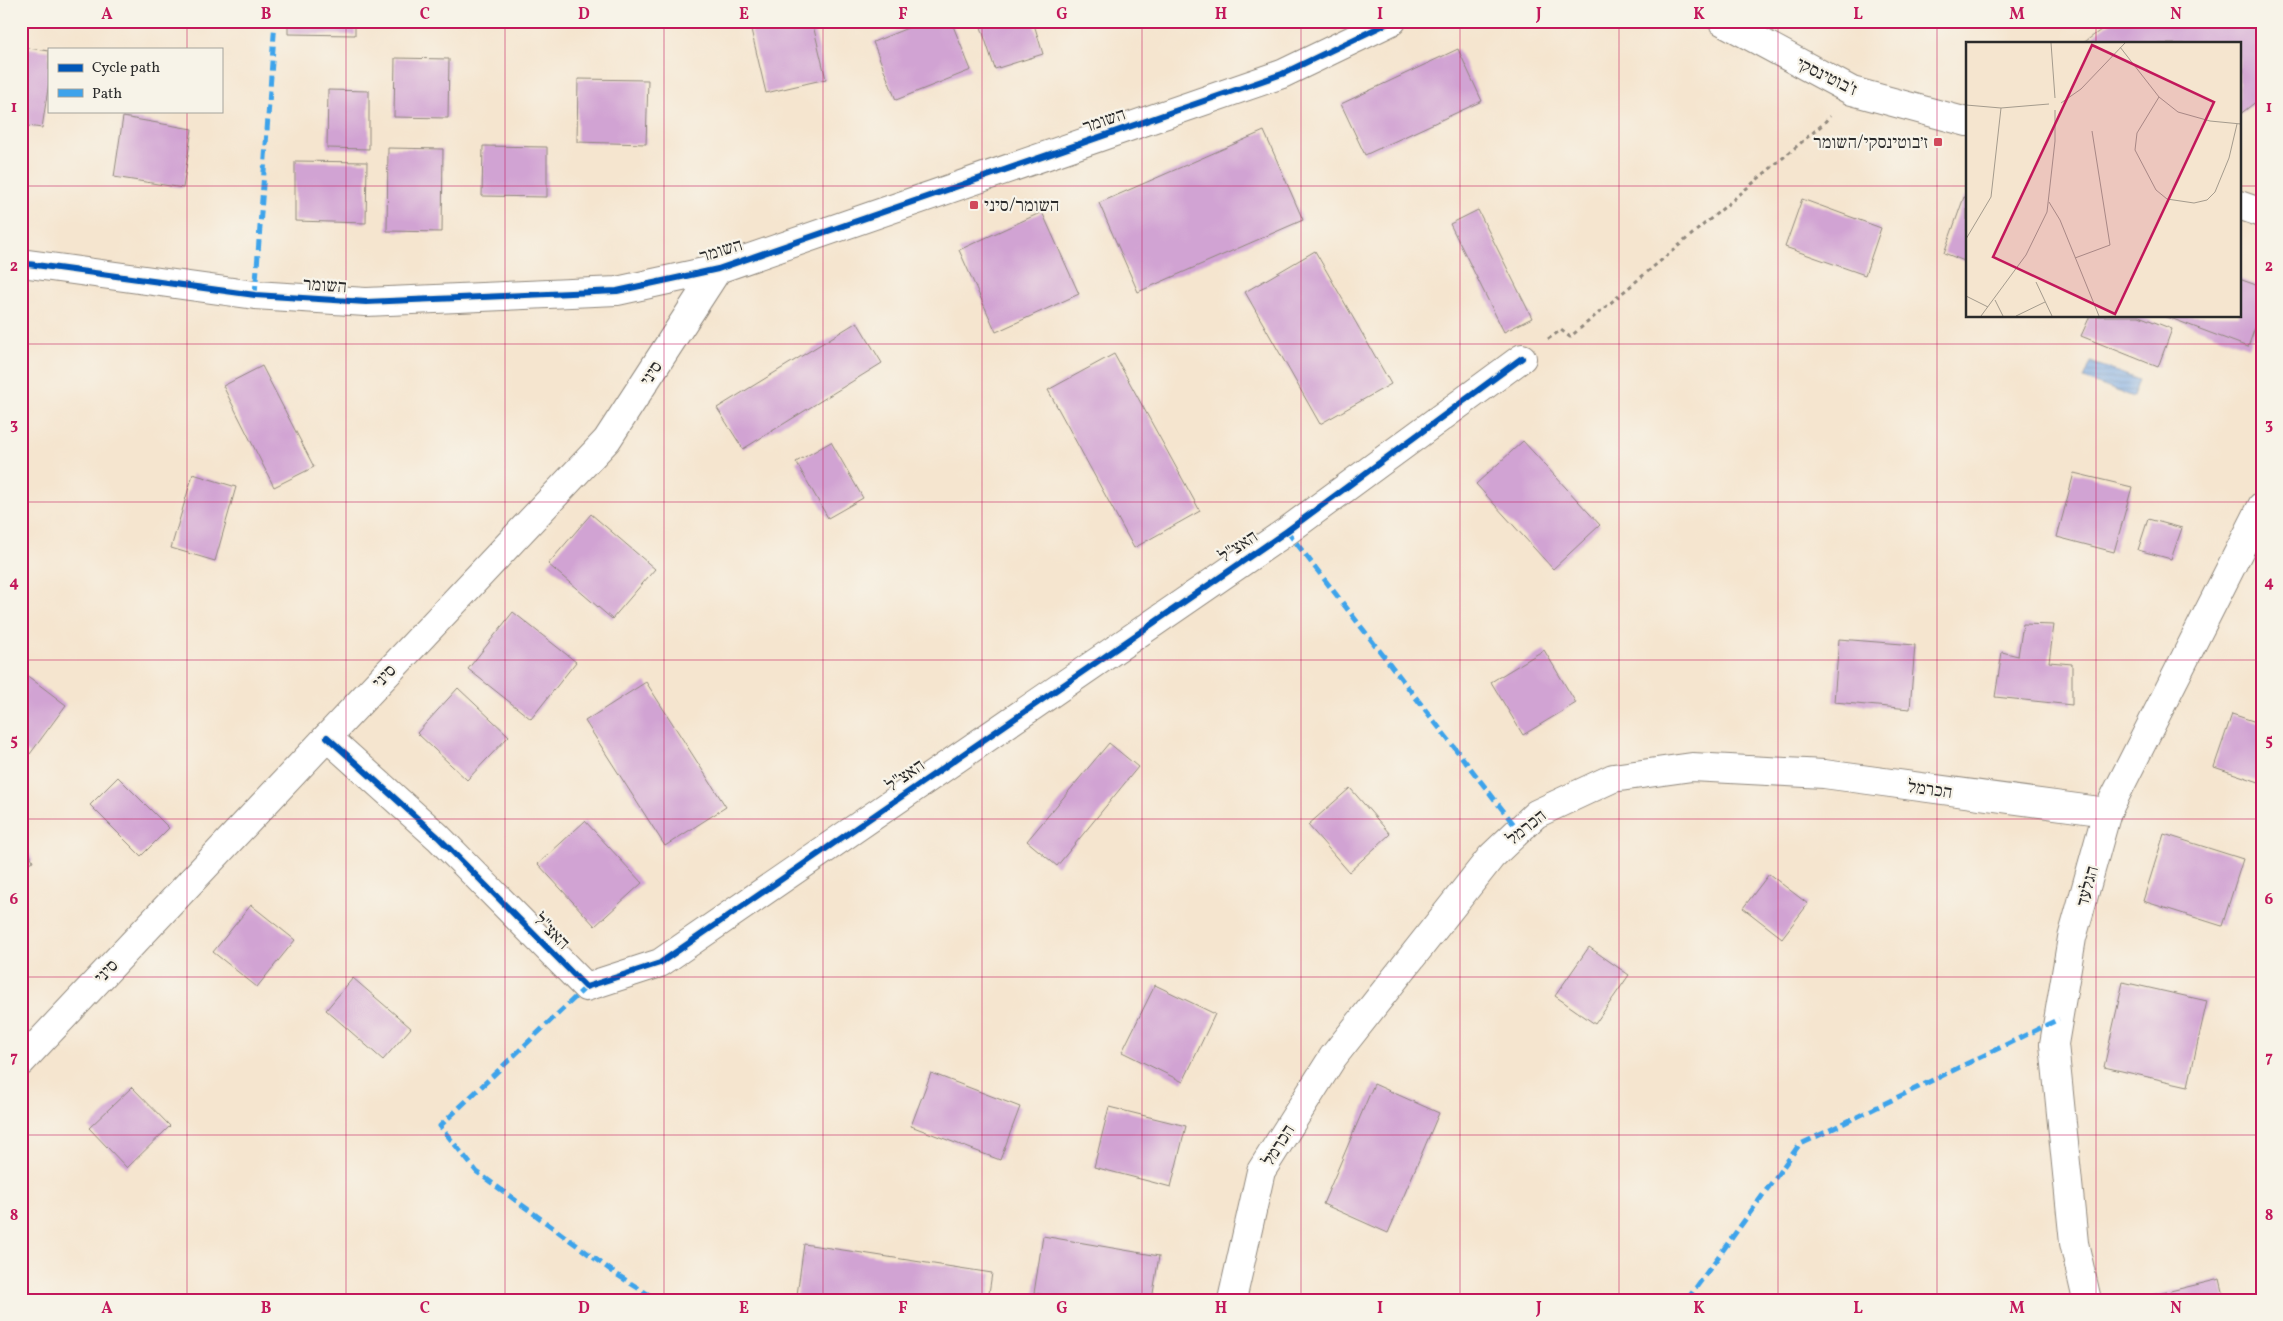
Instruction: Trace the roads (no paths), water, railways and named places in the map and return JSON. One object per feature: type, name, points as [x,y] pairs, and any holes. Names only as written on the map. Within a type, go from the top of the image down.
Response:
[{"type":"street","name":"השומר","points":[[21,263],[255,295],[366,302],[617,291],[718,269],[1282,74],[1392,21]]},
{"type":"street","name":"ז'בוטינסקי","points":[[1722,21],[1852,91],[1966,122]]},
{"type":"street","points":[[2240,205],[2262,213]]},
{"type":"street","name":"סיני","points":[[21,1062],[607,440],[718,269]]},
{"type":"street","name":"האצ\"ל","points":[[327,737],[438,837],[586,987],[660,963],[1287,531],[1522,358]]},
{"type":"street","name":"הגלעד","points":[[2087,1300],[2074,1243],[2054,1044],[2072,938],[2106,812],[2262,506]]},
{"type":"street","name":"הכרמל","points":[[1232,1300],[1261,1172],[1266,1163],[1333,1057],[1491,857],[1536,814],[1613,778],[1692,767],[1824,774],[2106,812]]},
{"type":"water","points":[[2091,362],[2139,380],[2133,397],[2084,379]]},
{"type":"place","name":"ז׳בוטינסקי/השומר","points":[[1938,142]]},
{"type":"place","name":"השומר/סיני","points":[[974,205]]}]
